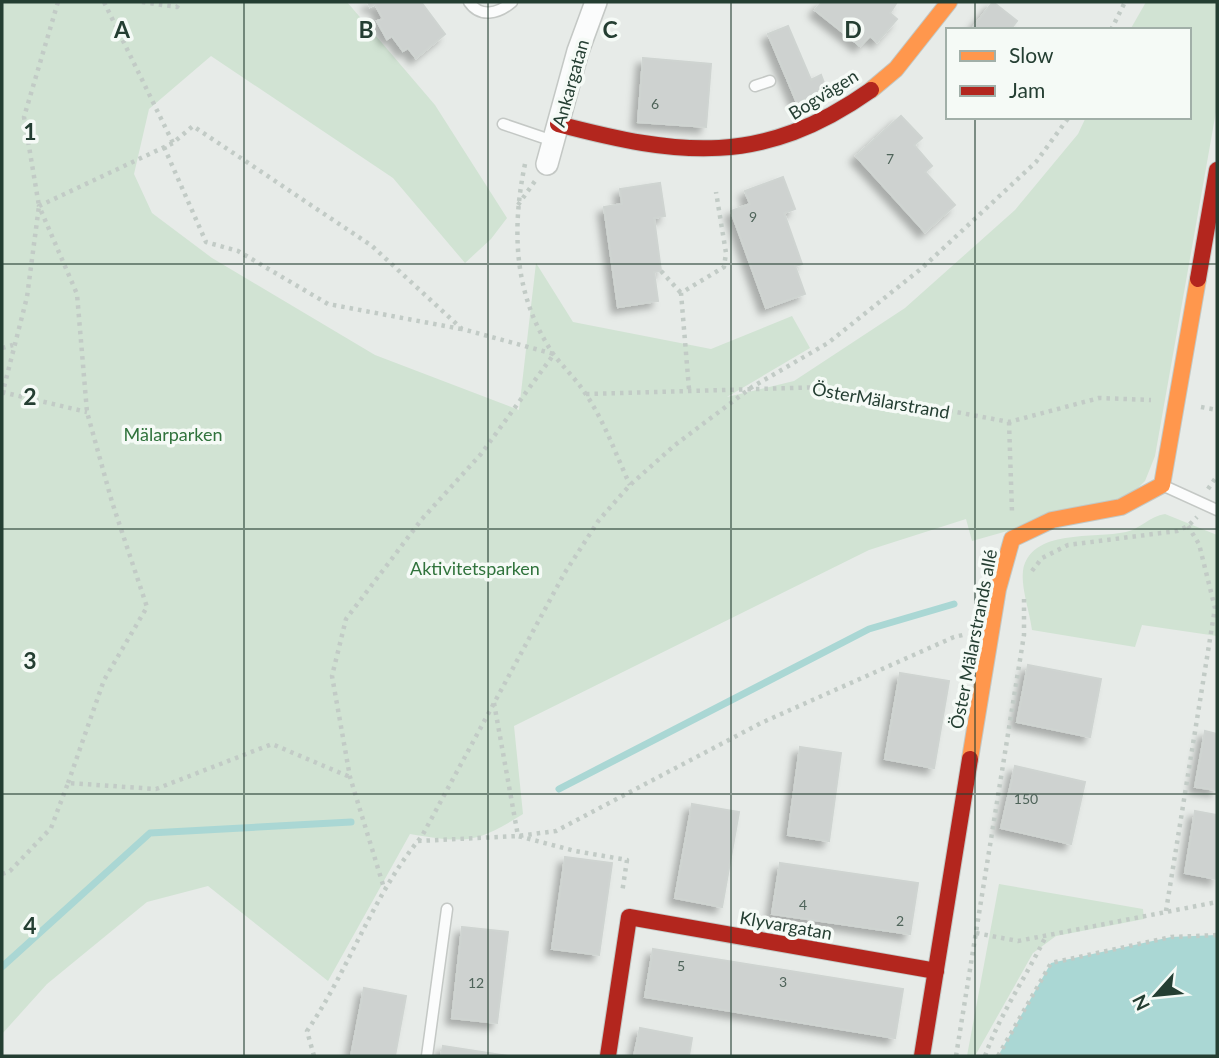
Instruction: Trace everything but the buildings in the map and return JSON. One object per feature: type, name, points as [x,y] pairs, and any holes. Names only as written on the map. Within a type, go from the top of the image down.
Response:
[{"type":"street","name":"Ankargatan","points":[[547,164],[578,51],[596,2]]},
{"type":"street","name":"Bogvägen","points":[[556,132],[615,139],[682,152],[733,151],[790,137],[843,108],[895,69],[949,2]]},
{"type":"street","points":[[1162,485],[1210,246],[1217,170]]},
{"type":"street","name":"Öster Mälarstrands allé","points":[[922,1056],[992,630],[1012,539],[1051,520],[1121,510],[1141,502],[1162,485]]},
{"type":"street","points":[[608,1056],[629,917]]},
{"type":"street","name":"Klyvargatan","points":[[629,917],[936,971]]},
{"type":"lane","points":[[469,2],[474,10],[484,13],[494,12],[512,2]]},
{"type":"lane","points":[[755,86],[770,81]]},
{"type":"lane","points":[[503,124],[531,133],[556,132]]},
{"type":"lane","points":[[1162,485],[1217,510]]},
{"type":"lane","points":[[427,1056],[447,908]]},
{"type":"path","points":[[2,874],[10,871],[51,828],[104,680],[147,607],[112,502],[88,412],[77,294],[39,206],[24,117],[58,2]]},
{"type":"path","points":[[104,2],[173,143]]},
{"type":"path","points":[[142,2],[177,8],[180,2]]},
{"type":"path","points":[[1112,28],[1125,2]]},
{"type":"path","points":[[314,1056],[307,1031],[348,964],[394,870],[418,841],[564,574],[599,520],[630,485],[675,445],[752,387],[828,343],[922,268],[1036,162],[1068,119]]},
{"type":"path","points":[[39,206],[173,143],[193,126],[372,246],[462,329]]},
{"type":"path","points":[[531,133],[517,206],[517,262],[529,310],[554,354],[586,394],[630,485]]},
{"type":"path","points":[[164,147],[206,242],[237,251],[328,304],[462,329],[554,354]]},
{"type":"path","points":[[517,206],[547,164]]},
{"type":"path","points":[[681,293],[724,267],[726,253],[716,192]]},
{"type":"path","points":[[39,206],[26,297],[2,393],[88,412]]},
{"type":"path","points":[[661,271],[681,293],[689,389]]},
{"type":"path","points":[[2,348],[14,344]]},
{"type":"path","points":[[384,889],[350,777],[332,676],[346,619],[422,519],[481,454],[554,354]]},
{"type":"path","name":"ÖsterMälarstrand","points":[[586,394],[752,387],[824,387],[1009,422],[1099,398],[1126,396],[1217,410]]},
{"type":"path","points":[[1009,422],[1012,539]]},
{"type":"path","points":[[1027,579],[1042,558],[1054,550],[1167,533],[1188,526],[1195,519],[1209,484],[1217,476]]},
{"type":"path","points":[[1166,911],[1215,608],[1199,544],[1188,526]]},
{"type":"path","points":[[956,1056],[1025,624],[1024,586]]},
{"type":"path","points":[[418,841],[518,836],[556,831],[794,708],[954,637],[992,630]]},
{"type":"path","points":[[494,703],[518,836]]},
{"type":"path","points":[[68,783],[156,789],[272,744],[350,777]]},
{"type":"path","points":[[518,836],[575,851],[627,860],[621,898],[629,917]]},
{"type":"path","points":[[976,933],[1018,941],[1217,902]]},
{"type":"path","points":[[985,1056],[996,1024],[1023,984],[1047,935]]},
{"type":"path","points":[[998,1056],[1051,963],[1171,937],[1217,935]]},
{"type":"green space","points":[[2,2],[347,2],[435,105],[507,218],[491,239],[465,263],[393,178],[211,56],[149,109],[134,174],[152,213],[212,258],[375,355],[519,410],[536,263],[573,322],[711,349],[792,316],[810,348],[727,397],[794,381],[905,308],[1015,210],[1078,134],[1085,119],[1191,119],[1191,28],[1131,28],[1146,2],[1217,2],[1217,106],[1155,456],[1145,481],[1129,497],[972,541],[966,519],[869,550],[514,726],[523,814],[493,831],[469,839],[444,839],[410,834],[328,981],[208,886],[147,902],[47,984],[2,1034]]},
{"type":"green space","points":[[1165,514],[1217,535],[1217,636],[1142,625],[1135,647],[1032,630],[1024,593],[1023,571],[1028,557],[1038,548],[1065,538],[1126,532]]},
{"type":"green space","points":[[999,884],[1143,909],[1144,919],[1056,936],[1033,953],[975,1056],[967,1056]]},
{"type":"water","points":[[1217,935],[1217,1056],[998,1056],[1051,963],[1171,937]]},
{"type":"waterway","points":[[559,789],[869,629],[954,604]]},
{"type":"waterway","points":[[2,967],[150,833],[351,822]]},
{"type":"traffic: slow","points":[[871,90],[896,69],[949,2]]},
{"type":"traffic: slow","points":[[970,759],[998,589],[1012,539],[1052,520],[1121,507],[1162,485],[1198,279]]},
{"type":"traffic: jam","points":[[558,124],[643,143],[682,148],[719,148],[756,143],[793,132],[831,115],[871,90]]},
{"type":"traffic: jam","points":[[1198,279],[1217,170]]},
{"type":"traffic: jam","points":[[922,1056],[970,759]]},
{"type":"traffic: jam","points":[[608,1056],[629,917],[936,971]]},
{"type":"park label","name":"Mälarparken","points":[[173,434]]},
{"type":"park label","name":"Aktivitetsparken","points":[[475,568]]}]
